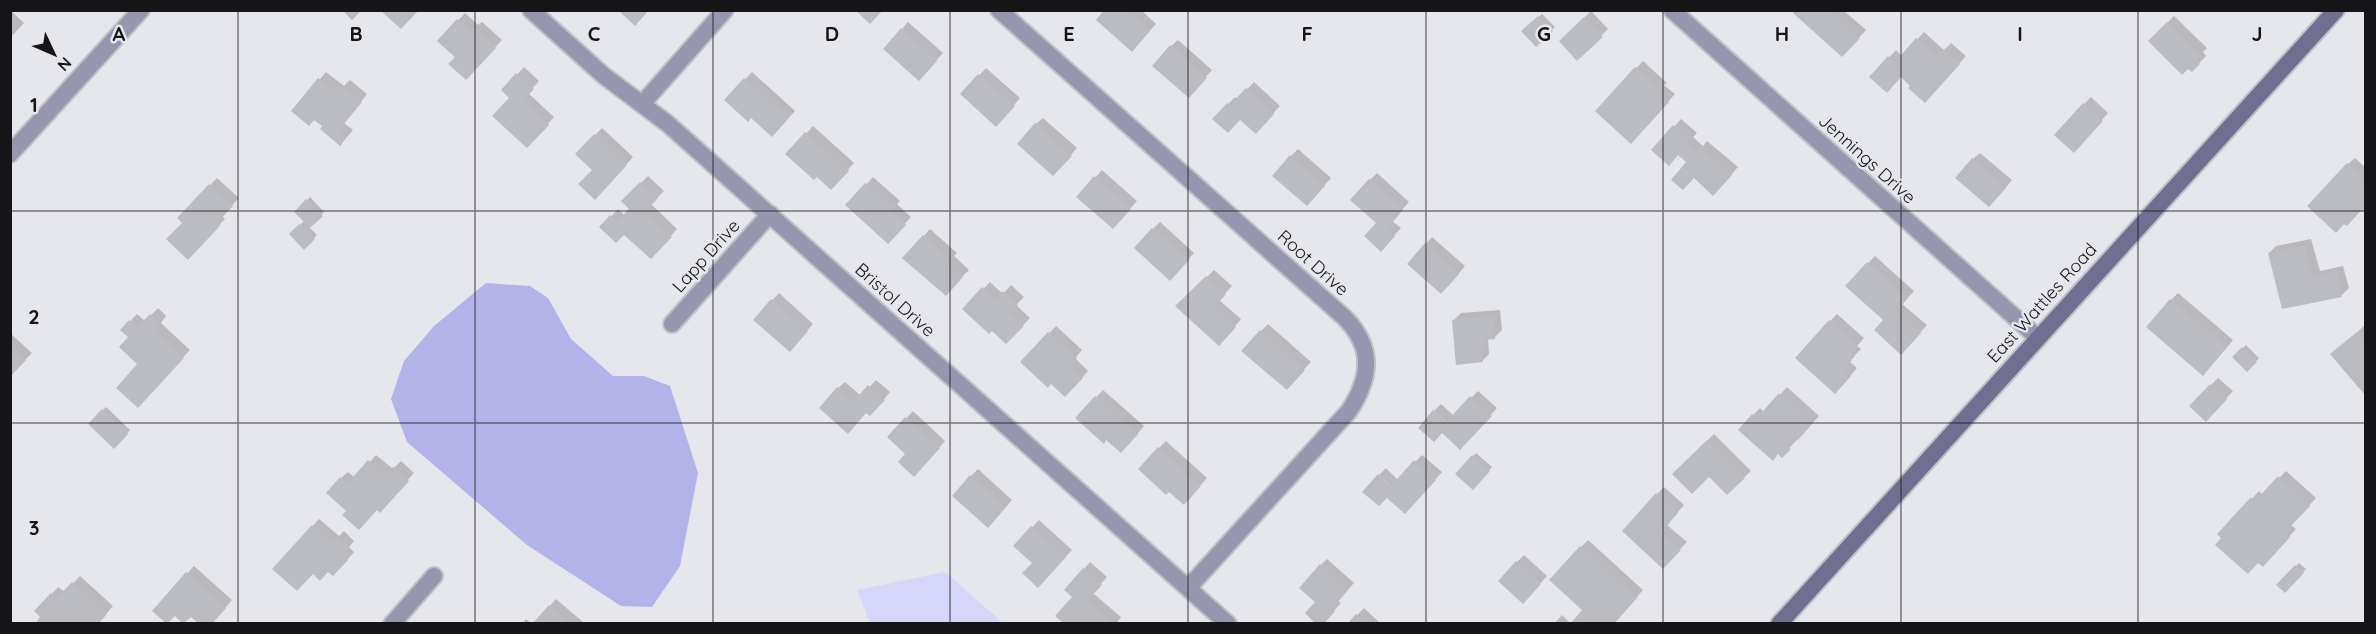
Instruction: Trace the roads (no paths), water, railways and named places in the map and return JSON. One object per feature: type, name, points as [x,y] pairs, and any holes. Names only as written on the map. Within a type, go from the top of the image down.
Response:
[{"type":"main road","name":"East Wattles Road","points":[[1779,624],[2336,10]]},
{"type":"street","points":[[10,154],[141,10]]},
{"type":"street","name":"Bristol Drive","points":[[531,10],[603,75],[668,124],[1228,624]]},
{"type":"street","points":[[642,104],[725,10]]},
{"type":"street","name":"Root Drive","points":[[999,10],[1345,318],[1360,337],[1366,355],[1365,373],[1359,396],[1349,411],[1188,588]]},
{"type":"street","name":"Jennings Drive","points":[[1672,10],[2037,337]]},
{"type":"street","name":"Lapp Drive","points":[[672,324],[770,214]]},
{"type":"street","points":[[392,624],[434,576]]}]
